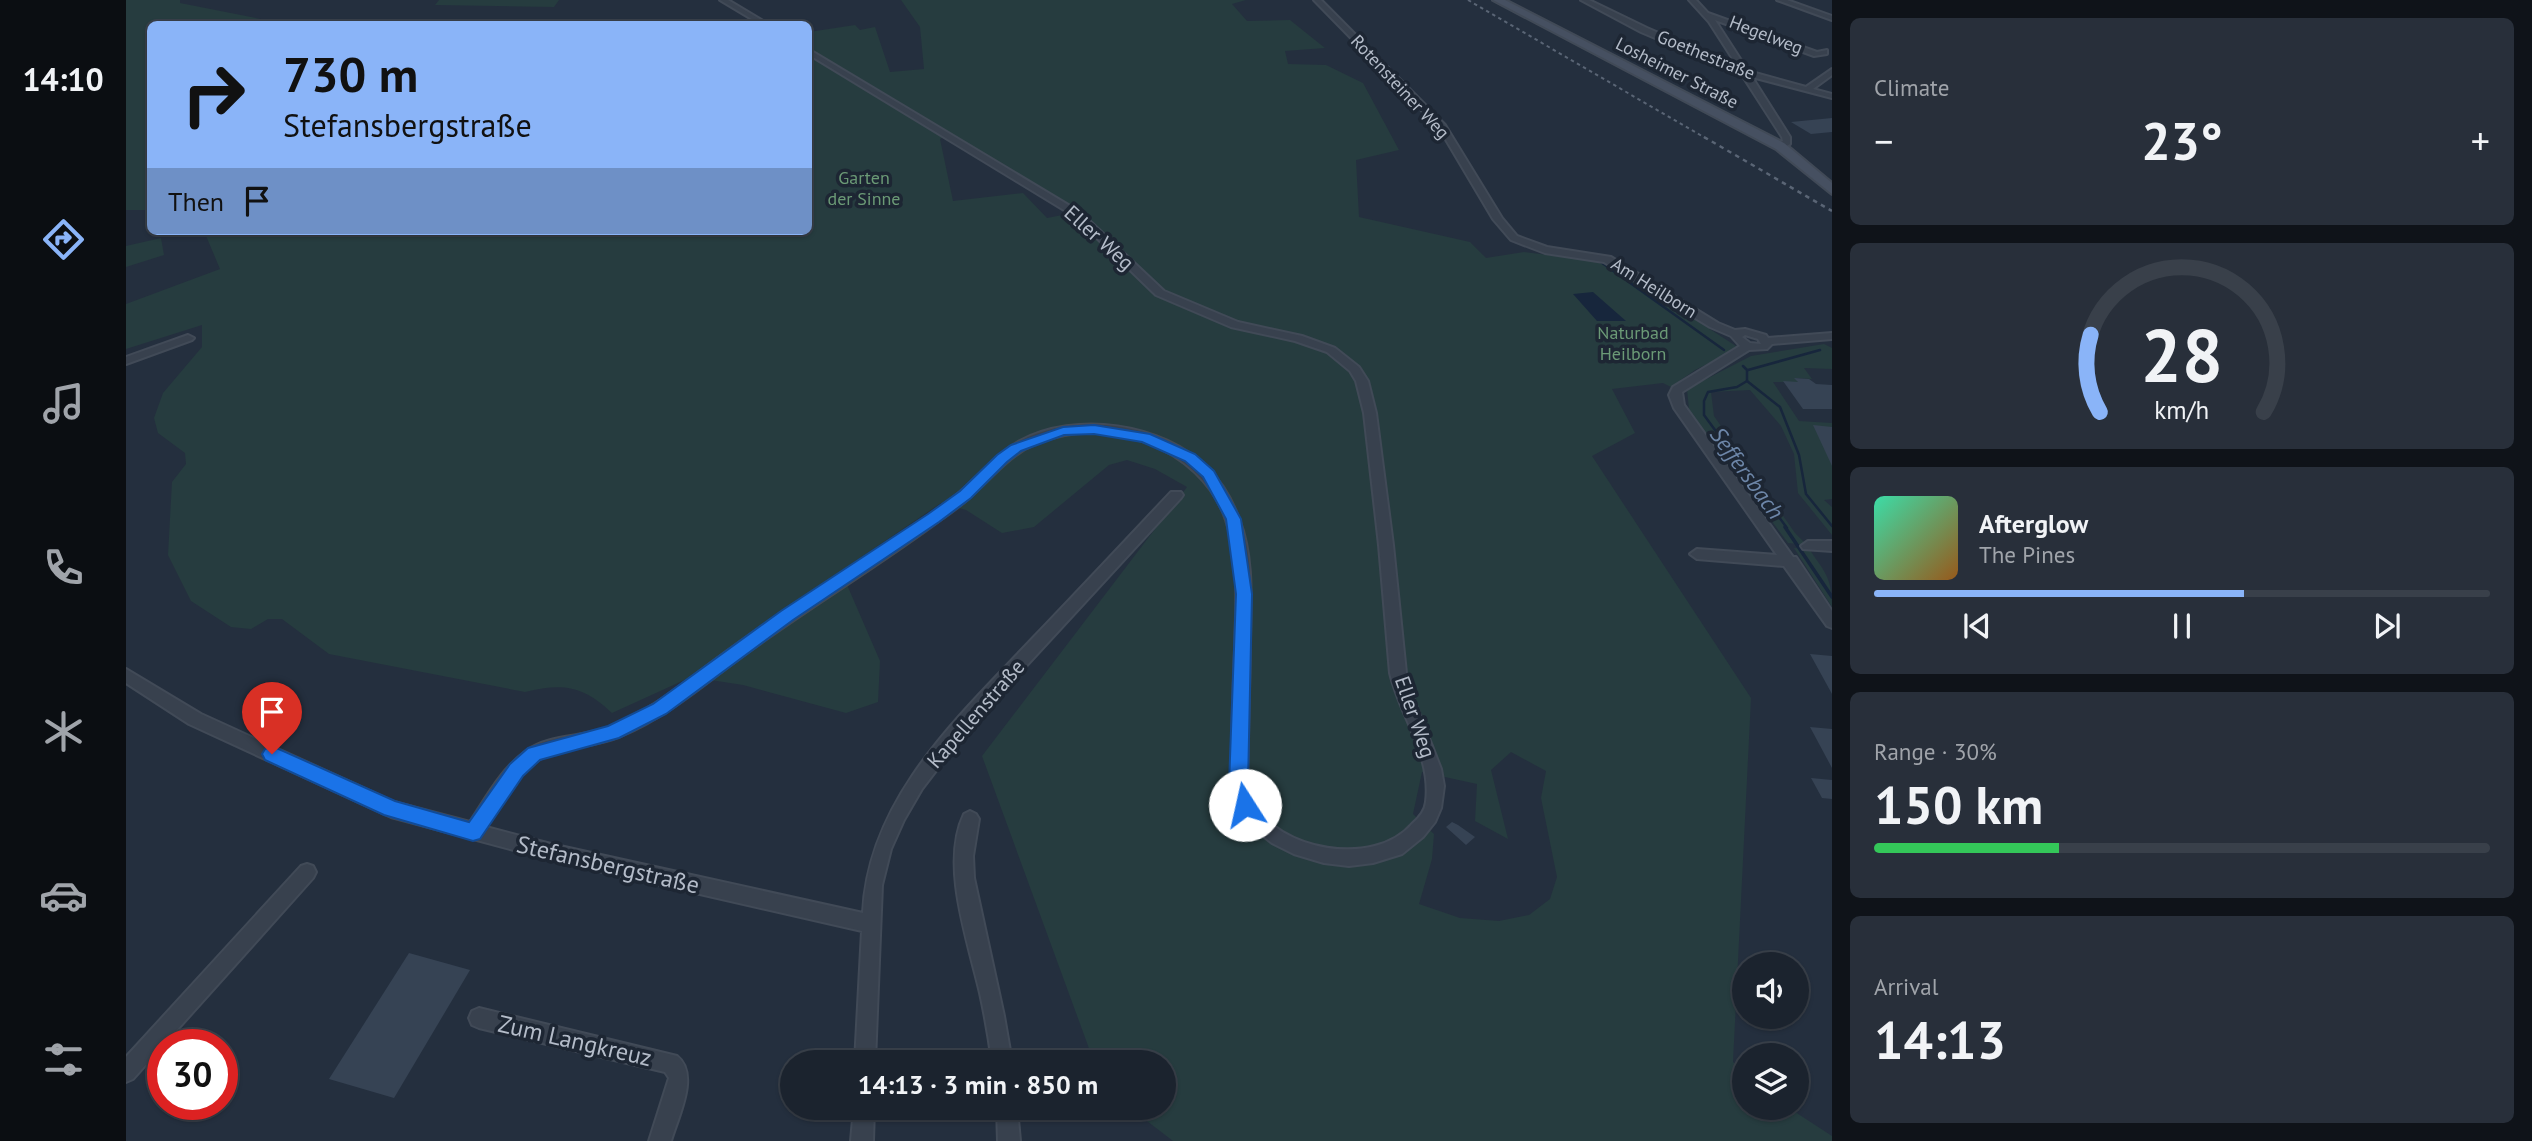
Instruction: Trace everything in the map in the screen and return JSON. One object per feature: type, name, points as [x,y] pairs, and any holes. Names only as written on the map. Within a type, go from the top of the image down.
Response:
[{"type":"main road","name":"Losheimer Straße","points":[[1498,0],[1780,146],[1832,190]]},
{"type":"street","points":[[723,0],[759,21]]},
{"type":"street","name":"Rotensteiner Weg","points":[[1317,0],[1442,127],[1498,219],[1514,238],[1526,245]]},
{"type":"street","name":"Goethestraße","points":[[1584,0],[1745,73],[1832,96]]},
{"type":"street","points":[[1692,0],[1708,15],[1786,137],[1787,142],[1780,146]]},
{"type":"street","points":[[1780,0],[1832,18]]},
{"type":"street","name":"Hegelweg","points":[[1708,15],[1817,54],[1824,52]]},
{"type":"street","name":"Eller Weg","points":[[473,832],[516,770],[535,753],[612,733],[659,709],[787,615],[966,494],[1002,458],[1016,448],[1046,435],[1077,429],[1125,432],[1183,453],[1209,474],[1233,519],[1244,594],[1239,785],[1245,805],[1261,823],[1280,838],[1306,850],[1327,856],[1358,859],[1407,841],[1424,825],[1434,807],[1435,785],[1431,760],[1398,676],[1370,413],[1367,394],[1355,369],[1331,350],[1298,338],[1235,325],[1160,293],[1077,214],[812,53]]},
{"type":"street","points":[[1808,89],[1832,71]]},
{"type":"street","name":"Am Heilborn","points":[[1526,245],[1607,259],[1714,325],[1737,335]]},
{"type":"street","points":[[1767,341],[1767,345],[1762,348],[1748,346],[1738,340],[1737,335],[1749,332],[1767,341],[1832,336]]},
{"type":"street","points":[[126,361],[188,338]]},
{"type":"street","points":[[1748,346],[1677,390],[1675,395],[1678,405],[1832,622]]},
{"type":"street","name":"Kapellenstraße","points":[[866,1050],[871,924],[877,864],[887,840],[923,775],[972,714],[1176,495]]},
{"type":"street","points":[[1808,546],[1832,546]]},
{"type":"street","points":[[1697,554],[1791,561]]},
{"type":"street","name":"Stefansbergstraße","points":[[126,675],[151,694],[195,719],[379,803],[473,832],[871,924]]},
{"type":"street","points":[[970,819],[964,850],[964,877],[1000,1050]]},
{"type":"street","points":[[126,1072],[307,872]]},
{"type":"street","name":"Zum Langkreuz","points":[[480,1018],[670,1063],[676,1068],[679,1078],[660,1141]]},
{"type":"street","points":[[862,1141],[863,1120]]},
{"type":"street","points":[[1008,1120],[1009,1141]]},
{"type":"green space","points":[[126,0],[180,0],[180,3],[271,21],[147,21],[147,210],[126,210]]},
{"type":"green space","points":[[439,0],[559,0],[554,7],[435,5]]},
{"type":"green space","points":[[901,0],[1246,0],[1232,4],[1247,21],[1290,20],[1325,48],[1285,51],[1288,64],[1326,65],[1363,83],[1399,150],[1356,160],[1359,217],[1470,242],[1486,258],[1524,252],[1605,262],[1685,319],[1691,317],[1736,346],[1736,350],[1695,370],[1671,387],[1663,383],[1612,389],[1635,433],[1592,456],[1751,698],[1738,952],[1732,952],[1732,1029],[1735,1029],[1732,1043],[1732,1120],[1807,1120],[1832,1136],[1832,1141],[1173,1141],[1146,1120],[1176,1120],[1176,1050],[1090,1050],[982,756],[1187,487],[1155,469],[1127,460],[1109,465],[1034,527],[1002,533],[966,510],[941,503],[841,571],[880,661],[878,702],[846,713],[743,685],[691,677],[612,713],[591,697],[572,689],[561,687],[525,692],[329,654],[282,619],[268,619],[251,629],[231,627],[191,601],[168,555],[172,482],[186,464],[185,453],[158,433],[154,418],[163,393],[202,347],[202,325],[126,349],[126,304],[220,269],[206,235],[812,235],[812,32],[855,25],[860,30],[875,27],[890,72],[924,69],[920,27]],"holes":[[[947,135],[1073,213],[1047,218],[1023,193],[953,201],[940,139]],[[1511,752],[1546,771],[1541,798],[1557,877],[1550,899],[1529,915],[1499,921],[1460,918],[1419,904],[1432,859],[1434,834],[1413,814],[1422,772],[1477,784],[1475,821],[1508,839],[1491,770]]]},
{"type":"green space","points":[[161,238],[164,255],[126,267],[126,246]]},
{"type":"green space","points":[[1824,344],[1832,348],[1832,369],[1804,368],[1812,379],[1796,378],[1798,382],[1773,382],[1799,421],[1832,423],[1832,499],[1824,500],[1832,507],[1832,535],[1798,493],[1794,454],[1781,426],[1750,390],[1711,392],[1714,416],[1795,533],[1807,545],[1788,543],[1768,516],[1760,512],[1689,409],[1687,389],[1751,356]]},
{"type":"green space","points":[[1794,548],[1809,549],[1823,570],[1831,589],[1832,607]]},
{"type":"water","points":[[1593,292],[1626,321],[1597,321],[1573,294]]},
{"type":"building","points":[[1832,118],[1832,132],[1811,134],[1791,122]]},
{"type":"building","points":[[1794,378],[1832,385],[1832,409],[1803,409],[1783,381],[1798,382]]},
{"type":"building","points":[[1813,425],[1832,427],[1832,466]]},
{"type":"building","points":[[1810,654],[1832,656],[1832,694]]},
{"type":"building","points":[[1810,727],[1832,729],[1832,768]]},
{"type":"building","points":[[1811,778],[1832,780],[1832,799],[1822,798]]},
{"type":"building","points":[[1452,822],[1475,837],[1466,845],[1446,827]]},
{"type":"building","points":[[409,953],[470,970],[394,1098],[329,1079]]},
{"type":"waterway","name":"Seffersbach","points":[[1598,260],[1724,350]]},
{"type":"waterway","points":[[1748,370],[1820,350]]},
{"type":"waterway","name":"Seffersbach","points":[[1743,366],[1747,370],[1747,381]]},
{"type":"waterway","points":[[1747,381],[1780,407],[1799,455],[1806,494],[1832,526]]},
{"type":"waterway","name":"Seffersbach","points":[[1747,381],[1737,387],[1708,392],[1704,401],[1704,415],[1787,528]]},
{"type":"waterway","name":"Seffersbach","points":[[1785,527],[1832,597]]},
{"type":"railway","points":[[1468,0],[1707,139]]},
{"type":"railway","points":[[1704,137],[1832,211]]},
{"type":"route","points":[[272,754],[391,809],[473,832],[516,770],[535,753],[612,733],[659,709],[787,615],[868,563],[966,494],[1002,458],[1016,448],[1046,435],[1077,429],[1094,429],[1125,432],[1190,457],[1209,474],[1233,519],[1244,594],[1239,785],[1245,805]]},
{"type":"park label","name":"Garten der Sinne","points":[[864,188]]},
{"type":"park label","name":"Naturbad Heilborn","points":[[1633,343]]}]
